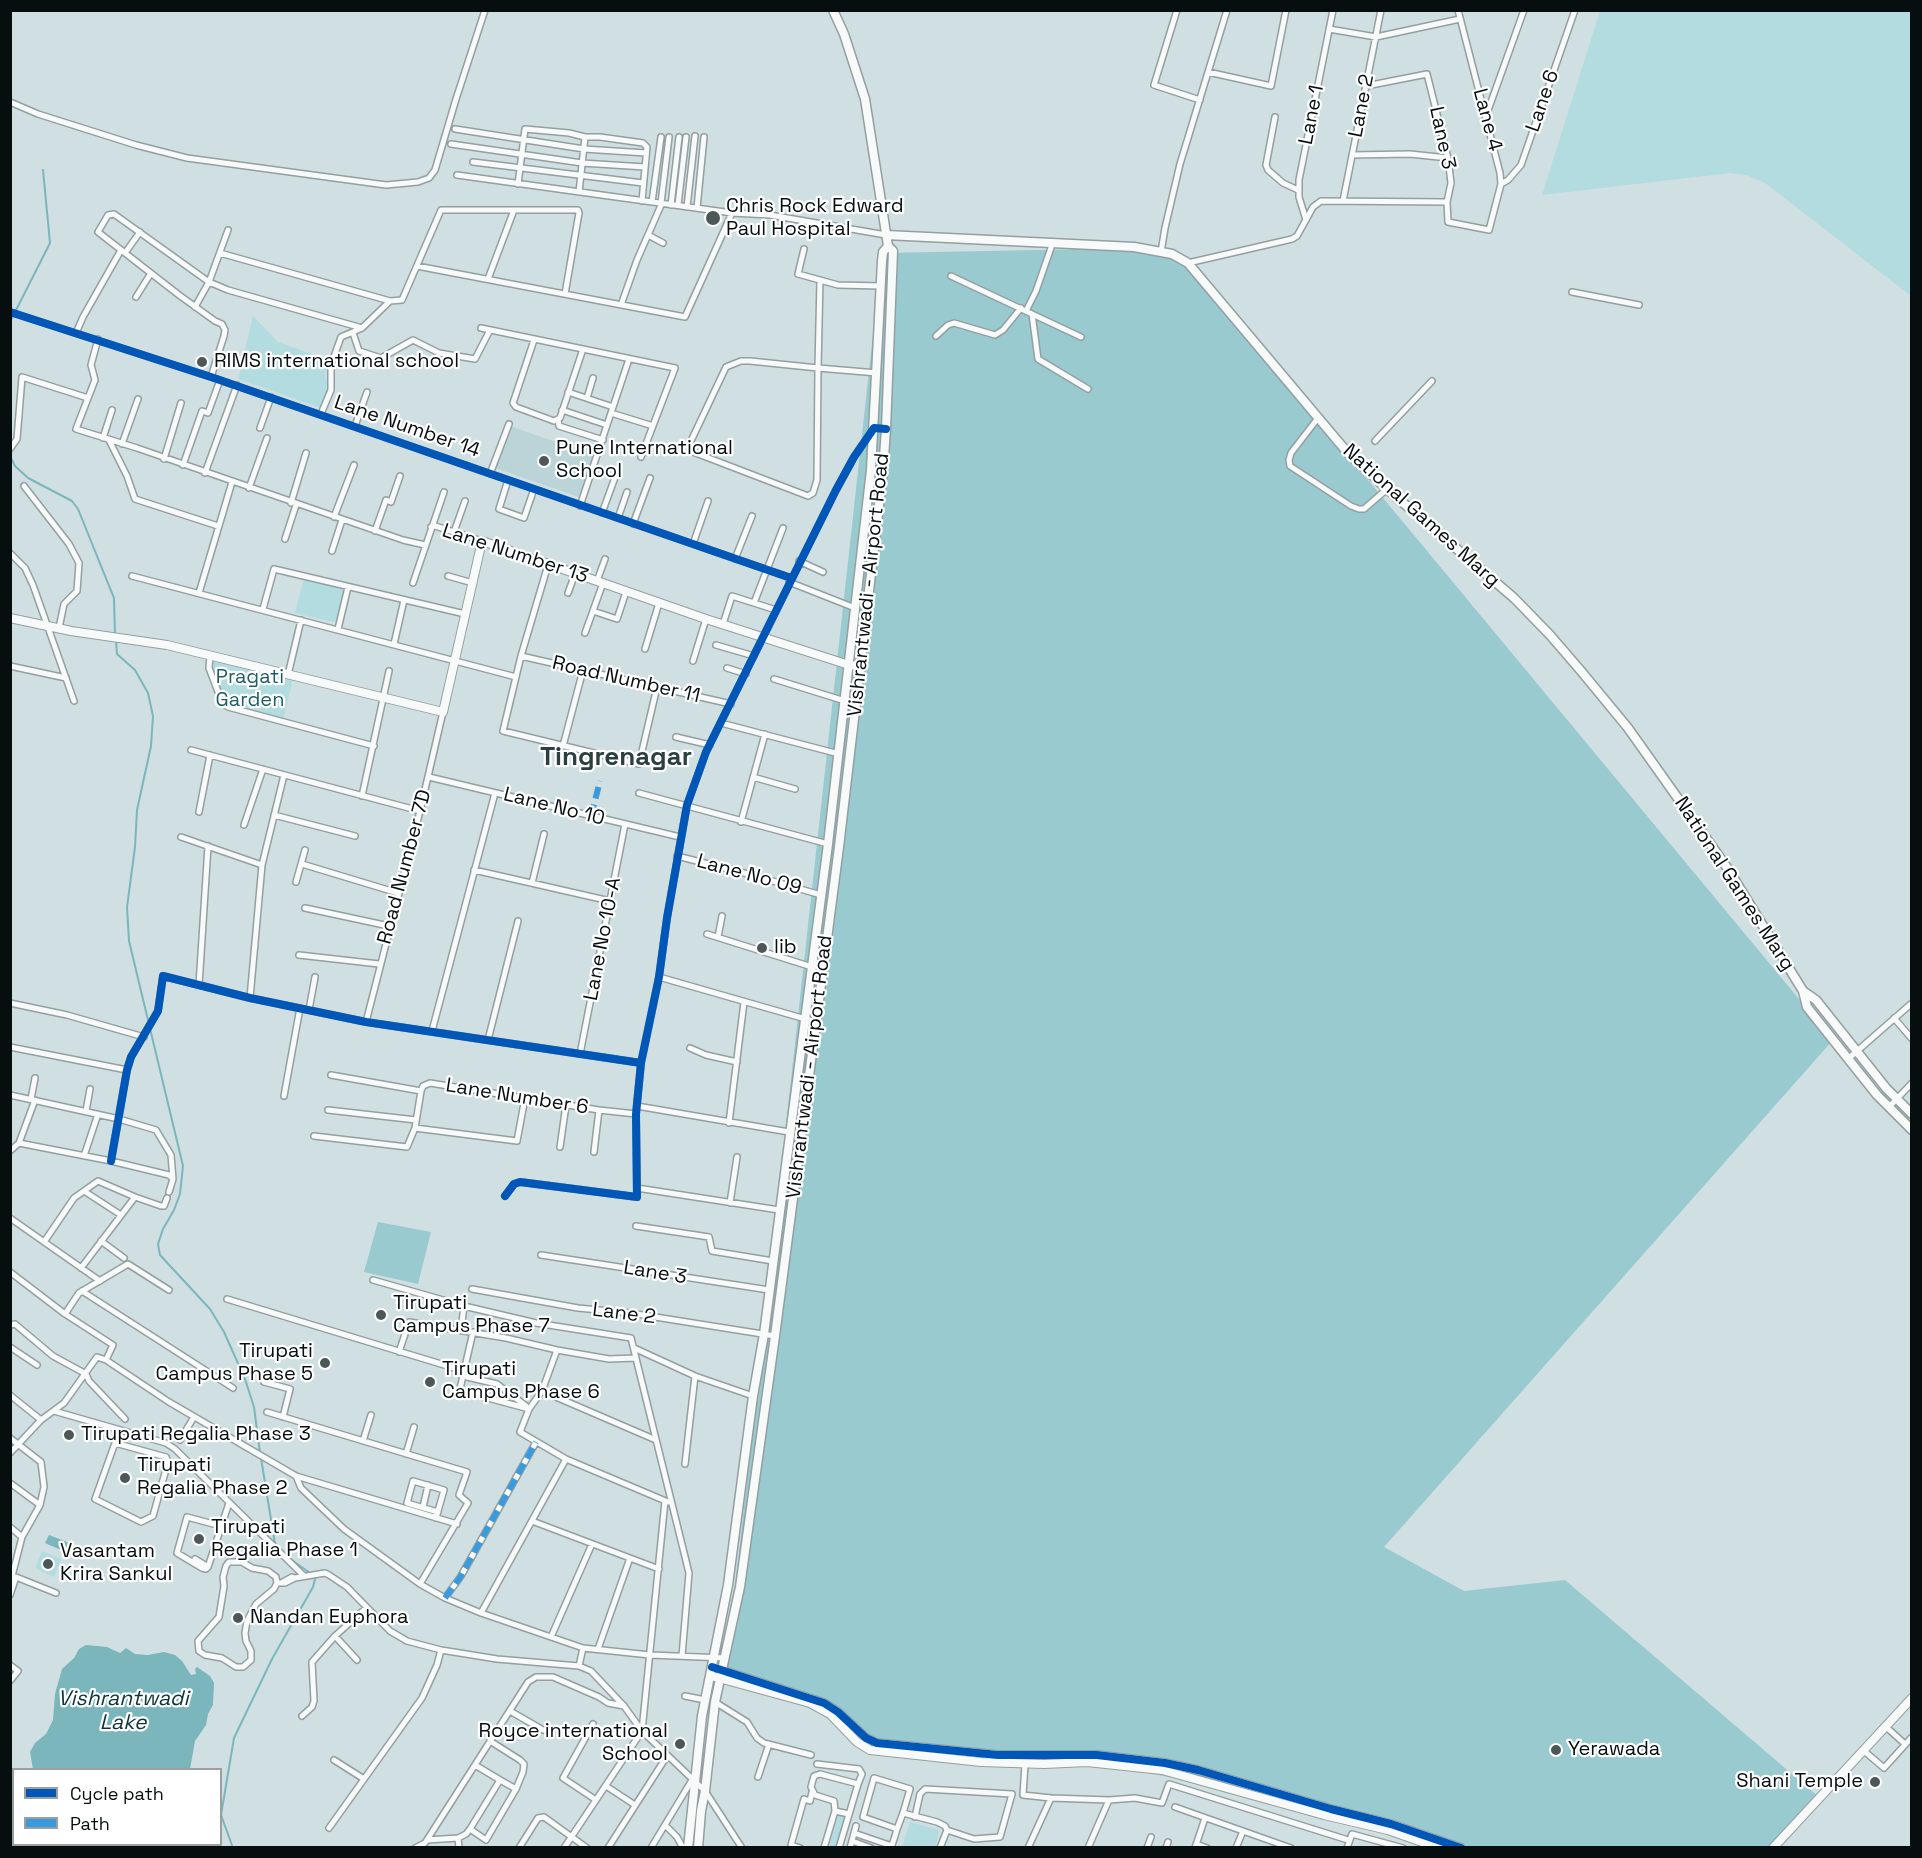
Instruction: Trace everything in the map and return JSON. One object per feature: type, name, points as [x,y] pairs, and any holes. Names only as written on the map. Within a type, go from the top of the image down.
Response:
[{"type":"main road","points":[[833,10],[844,34],[865,99],[888,246]]},
{"type":"main road","name":"National Games Marg","points":[[886,235],[1134,247],[1180,257],[1188,263],[1347,452],[1386,489],[1514,598],[1581,671],[1628,728],[1712,844],[1803,991],[1807,1007],[1888,1107],[1911,1130]]},
{"type":"main road","name":"Vishrantwadi - Airport Road","points":[[686,1848],[705,1700],[728,1585],[753,1396],[764,1334],[828,844],[874,428],[882,261],[888,246],[893,251],[893,261],[886,429],[839,847],[740,1587],[715,1702],[698,1848]]},
{"type":"main road","name":"National Games Marg","points":[[1803,991],[1816,1000],[1911,1114]]},
{"type":"street","points":[[10,102],[38,114],[136,145],[187,158],[386,185],[418,182],[429,178],[435,170],[485,10]]},
{"type":"street","points":[[1177,10],[1154,85],[1200,100]]},
{"type":"street","points":[[1161,252],[1180,164],[1227,10]]},
{"type":"street","points":[[1208,72],[1271,86],[1286,10]]},
{"type":"street","name":"Lane 1","points":[[1306,220],[1298,190],[1333,10]]},
{"type":"street","name":"Lane 2","points":[[1343,201],[1382,10]]},
{"type":"street","name":"Lane 4","points":[[1447,202],[1448,222],[1489,230],[1501,184],[1498,161],[1458,10]]},
{"type":"street","points":[[1486,117],[1524,10]]},
{"type":"street","name":"Lane 6","points":[[1501,184],[1508,180],[1521,165],[1575,10]]},
{"type":"street","points":[[1329,29],[1376,37],[1460,20]]},
{"type":"street","name":"Lane 3","points":[[1366,86],[1427,74],[1448,158],[1451,183],[1447,202]]},
{"type":"street","points":[[1275,117],[1266,165],[1268,171],[1282,183],[1298,190]]},
{"type":"street","points":[[455,129],[584,149],[646,153]]},
{"type":"street","points":[[518,184],[525,129],[569,133],[585,137],[600,136],[642,143],[647,147],[642,201]]},
{"type":"street","points":[[687,207],[695,136]]},
{"type":"street","points":[[579,192],[585,137]]},
{"type":"street","points":[[652,202],[661,137]]},
{"type":"street","points":[[621,305],[662,203],[669,137]]},
{"type":"street","points":[[675,205],[683,137]]},
{"type":"street","points":[[697,208],[704,137]]},
{"type":"street","points":[[451,144],[582,163],[645,167]]},
{"type":"street","points":[[1352,155],[1410,154],[1448,158]]},
{"type":"street","points":[[473,162],[643,183]]},
{"type":"street","points":[[457,176],[732,213],[770,214],[886,235]]},
{"type":"street","points":[[1188,263],[1292,239],[1313,207],[1321,201],[1447,202]]},
{"type":"street","points":[[220,253],[390,300],[402,300],[441,210],[576,210],[579,211],[565,294]]},
{"type":"street","points":[[488,279],[514,210]]},
{"type":"street","points":[[417,266],[685,317],[732,213]]},
{"type":"street","points":[[211,376],[225,330],[222,324],[195,307],[98,232],[108,215],[114,214],[209,282],[228,290],[362,328]]},
{"type":"street","points":[[195,307],[209,282],[228,230]]},
{"type":"street","points":[[76,333],[83,317],[123,252],[140,232]]},
{"type":"street","points":[[648,235],[663,243]]},
{"type":"street","points":[[936,336],[948,325],[954,323],[995,335],[1003,330],[1026,311],[1036,291],[1053,242]]},
{"type":"street","points":[[804,249],[798,274],[838,285],[881,286]]},
{"type":"street","points":[[136,297],[151,273]]},
{"type":"street","points":[[951,276],[1081,337]]},
{"type":"street","points":[[820,280],[818,368],[817,480],[816,487],[808,496],[693,452],[690,443],[726,367],[750,361],[818,368],[877,373]]},
{"type":"street","points":[[1572,292],[1639,305]]},
{"type":"street","points":[[321,414],[331,390],[331,365],[342,337],[362,328],[390,300]]},
{"type":"street","points":[[1026,311],[1038,359],[1088,389]]},
{"type":"street","name":"Lane Number 14","points":[[10,312],[211,376],[580,506],[767,569],[855,608]]},
{"type":"street","points":[[481,328],[675,368],[641,457]]},
{"type":"street","points":[[353,333],[359,351],[381,358],[413,340],[439,353],[475,359],[490,330]]},
{"type":"street","points":[[10,449],[17,439],[22,377],[88,398],[95,380],[92,365],[98,339]]},
{"type":"street","points":[[534,339],[513,404],[516,407],[558,420]]},
{"type":"street","points":[[582,349],[558,420],[559,426],[603,440]]},
{"type":"street","points":[[580,506],[629,359]]},
{"type":"street","points":[[587,398],[593,378]]},
{"type":"street","points":[[183,465],[202,411],[208,413],[220,380]]},
{"type":"street","points":[[1375,441],[1432,381]]},
{"type":"street","points":[[205,473],[237,386]]},
{"type":"street","points":[[355,426],[367,392]]},
{"type":"street","points":[[568,392],[653,426]]},
{"type":"street","points":[[260,428],[271,397]]},
{"type":"street","name":"Lane Number 13","points":[[88,398],[76,429],[375,531],[425,545],[431,527],[454,532],[706,619],[849,665],[860,666]]},
{"type":"street","points":[[122,444],[138,399]]},
{"type":"street","points":[[164,459],[181,403]]},
{"type":"street","points":[[112,410],[106,439],[127,476],[135,499],[218,526]]},
{"type":"street","points":[[562,410],[607,425]]},
{"type":"street","points":[[1318,418],[1291,453],[1290,466],[1359,509],[1364,509],[1386,489]]},
{"type":"street","points":[[490,474],[509,424]]},
{"type":"street","points":[[505,1196],[514,1184],[520,1182],[637,1197],[636,1114],[641,1062],[659,977],[687,805],[710,745],[799,561],[854,457],[874,428],[886,429]]},
{"type":"street","points":[[249,488],[267,438]]},
{"type":"street","points":[[285,539],[306,453]]},
{"type":"street","points":[[334,517],[354,465]]},
{"type":"street","points":[[602,513],[617,472]]},
{"type":"street","points":[[375,531],[386,500],[391,502],[400,476]]},
{"type":"street","points":[[633,524],[650,478]]},
{"type":"street","points":[[508,480],[500,509],[524,518],[534,489]]},
{"type":"street","points":[[199,593],[232,482]]},
{"type":"street","points":[[24,486],[69,544],[79,563],[77,591],[64,604],[59,628]]},
{"type":"street","points":[[431,527],[444,492]]},
{"type":"street","points":[[618,518],[627,492]]},
{"type":"street","points":[[454,532],[465,501]]},
{"type":"street","points":[[693,544],[708,501]]},
{"type":"street","points":[[735,559],[752,516]]},
{"type":"street","points":[[332,551],[342,520]]},
{"type":"street","points":[[754,603],[783,528]]},
{"type":"street","points":[[10,618],[71,631],[147,642],[443,712],[482,542]]},
{"type":"street","points":[[413,583],[425,545]]},
{"type":"street","points":[[10,553],[25,568],[33,585],[74,700]]},
{"type":"street","points":[[585,633],[593,611],[605,559]]},
{"type":"street","points":[[799,561],[823,572]]},
{"type":"street","points":[[548,565],[521,656],[503,731],[639,764],[657,687]]},
{"type":"street","points":[[263,609],[274,569],[465,614]]},
{"type":"street","points":[[568,593],[574,574]]},
{"type":"street","points":[[132,576],[455,659],[516,677]]},
{"type":"street","points":[[448,576],[473,583]]},
{"type":"street","points":[[338,629],[348,587]]},
{"type":"street","points":[[593,611],[616,619],[626,592]]},
{"type":"street","points":[[723,624],[732,596],[776,610]]},
{"type":"street","points":[[394,644],[404,600]]},
{"type":"street","points":[[645,649],[659,603]]},
{"type":"street","points":[[693,661],[706,619]]},
{"type":"street","points":[[288,675],[302,620]]},
{"type":"street","points":[[716,645],[754,656]]},
{"type":"street","points":[[210,656],[209,668],[222,702],[228,707],[374,746]]},
{"type":"street","name":"Road Number 11","points":[[521,656],[731,704]]},
{"type":"street","points":[[10,666],[66,678]]},
{"type":"street","points":[[727,668],[746,674]]},
{"type":"street","points":[[362,796],[389,670]]},
{"type":"street","points":[[563,746],[583,670]]},
{"type":"street","points":[[774,679],[845,701]]},
{"type":"street","name":"Road Number 7D","points":[[366,1022],[379,964],[429,777],[443,712]]},
{"type":"street","points":[[721,723],[839,754]]},
{"type":"street","points":[[741,822],[765,734]]},
{"type":"street","points":[[676,737],[710,745]]},
{"type":"street","points":[[191,750],[420,811]]},
{"type":"street","points":[[199,812],[210,755]]},
{"type":"street","points":[[244,825],[263,769]]},
{"type":"street","points":[[250,998],[262,865],[284,775]]},
{"type":"street","name":"Lane No 10","points":[[429,777],[680,837]]},
{"type":"street","points":[[753,777],[795,789]]},
{"type":"street","points":[[432,1031],[495,792]]},
{"type":"street","points":[[639,793],[828,844]]},
{"type":"street","points":[[273,815],[355,836]]},
{"type":"street","name":"Lane No 10-A","points":[[580,1054],[625,824]]},
{"type":"street","points":[[532,883],[544,834]]},
{"type":"street","points":[[181,837],[262,865]]},
{"type":"street","points":[[199,985],[208,846]]},
{"type":"street","points":[[296,882],[305,850]]},
{"type":"street","name":"Lane No 09","points":[[677,856],[821,895]]},
{"type":"street","points":[[302,864],[398,893]]},
{"type":"street","points":[[474,870],[610,901]]},
{"type":"street","points":[[304,908],[389,926]]},
{"type":"street","points":[[718,937],[722,916]]},
{"type":"street","points":[[488,1040],[518,921]]},
{"type":"street","points":[[707,934],[812,967]]},
{"type":"street","points":[[299,955],[379,964]]},
{"type":"street","points":[[111,1161],[126,1070],[131,1057],[158,1011],[163,976],[250,998],[366,1022],[641,1062]]},
{"type":"street","points":[[309,1010],[315,977]]},
{"type":"street","points":[[659,977],[816,1022]]},
{"type":"street","points":[[729,1123],[744,1002]]},
{"type":"street","points":[[1848,1059],[1911,1002]]},
{"type":"street","points":[[10,1003],[67,1015],[145,1036]]},
{"type":"street","points":[[284,1096],[300,1008]]},
{"type":"street","points":[[1894,1018],[1911,1039]]},
{"type":"street","points":[[10,1047],[126,1070]]},
{"type":"street","points":[[690,1048],[706,1055],[737,1062]]},
{"type":"street","name":"Lane Number 6","points":[[332,1076],[421,1091],[423,1086],[430,1083],[636,1114]]},
{"type":"street","points":[[10,1151],[19,1143],[33,1100],[35,1078]]},
{"type":"street","points":[[1888,1107],[1911,1083]]},
{"type":"street","points":[[86,1111],[90,1089]]},
{"type":"street","points":[[314,1136],[404,1147],[409,1145],[415,1128],[421,1091]]},
{"type":"street","points":[[10,1095],[86,1111],[156,1130],[171,1155],[173,1179],[164,1206],[135,1197],[99,1181],[74,1198],[44,1242]]},
{"type":"street","points":[[415,1128],[517,1141],[525,1098]]},
{"type":"street","points":[[560,1147],[566,1105]]},
{"type":"street","points":[[637,1106],[789,1132]]},
{"type":"street","points":[[328,1110],[416,1120]]},
{"type":"street","points":[[594,1152],[599,1110]]},
{"type":"street","points":[[84,1156],[98,1114]]},
{"type":"street","points":[[19,1143],[111,1161],[169,1175],[173,1179]]},
{"type":"street","points":[[730,1203],[737,1157]]},
{"type":"street","points":[[637,1188],[779,1210]]},
{"type":"street","points":[[84,1191],[121,1215]]},
{"type":"street","points":[[81,1268],[135,1197]]},
{"type":"street","points":[[10,1218],[100,1281]]},
{"type":"street","points":[[636,1226],[709,1237],[712,1251],[773,1261]]},
{"type":"street","points":[[101,1241],[124,1258]]},
{"type":"street","name":"Lane 3","points":[[541,1255],[769,1290]]},
{"type":"street","points":[[65,1314],[82,1292],[128,1264],[170,1290]]},
{"type":"street","points":[[10,1272],[65,1314],[113,1345],[106,1360]]},
{"type":"street","points":[[373,1280],[464,1306],[536,1323],[631,1338],[689,1573],[682,1656]]},
{"type":"street","name":"Lane 2","points":[[472,1289],[578,1308],[630,1313],[775,1336]]},
{"type":"street","points":[[82,1292],[234,1388]]},
{"type":"street","points":[[227,1299],[497,1384],[529,1409]]},
{"type":"street","points":[[461,1330],[464,1306]]},
{"type":"street","points":[[399,1352],[409,1322],[508,1338],[609,1359],[636,1358]]},
{"type":"street","points":[[10,1325],[15,1324],[53,1356],[86,1374],[89,1382],[125,1419]]},
{"type":"street","points":[[473,1332],[460,1389],[529,1409]]},
{"type":"street","points":[[10,1347],[37,1365]]},
{"type":"street","points":[[634,1348],[695,1376],[753,1396]]},
{"type":"street","points":[[557,1350],[542,1391],[529,1409],[519,1430],[566,1459],[673,1503]]},
{"type":"street","points":[[10,1453],[41,1420],[64,1404],[98,1357],[194,1417],[296,1476],[437,1515]]},
{"type":"street","points":[[685,1464],[695,1376]]},
{"type":"street","points":[[264,1382],[290,1389],[283,1417]]},
{"type":"street","points":[[542,1391],[656,1440]]},
{"type":"street","points":[[10,1395],[41,1420]]},
{"type":"street","points":[[54,1411],[166,1443],[175,1449],[303,1575]]},
{"type":"street","points":[[267,1412],[467,1472],[459,1495],[468,1503],[420,1584]]},
{"type":"street","points":[[363,1441],[371,1415]]},
{"type":"street","points":[[180,1440],[194,1417]]},
{"type":"street","points":[[406,1454],[414,1427]]},
{"type":"street","points":[[114,1443],[166,1457],[168,1462],[153,1516],[141,1522],[95,1499],[114,1443],[120,1430]]},
{"type":"street","points":[[10,1438],[37,1458],[43,1467],[44,1487],[40,1505],[22,1537],[10,1584]]},
{"type":"street","points":[[445,1598],[461,1576],[536,1442]]},
{"type":"street","points":[[481,1613],[566,1459]]},
{"type":"street","points":[[296,1476],[301,1488],[344,1529],[420,1584],[445,1598],[481,1613],[583,1648],[725,1658]]},
{"type":"street","points":[[437,1515],[444,1490],[414,1481],[407,1503],[423,1507],[437,1515],[457,1524]]},
{"type":"street","points":[[10,1483],[40,1505]]},
{"type":"street","points":[[423,1507],[428,1485]]},
{"type":"street","points":[[564,1848],[642,1731],[665,1501]]},
{"type":"street","points":[[208,1567],[229,1503]]},
{"type":"street","points":[[208,1567],[202,1568],[177,1553],[187,1518],[221,1526]]},
{"type":"street","points":[[532,1521],[658,1569]]},
{"type":"street","points":[[10,1527],[22,1537]]},
{"type":"street","points":[[551,1637],[592,1544]]},
{"type":"street","points":[[195,1558],[208,1567]]},
{"type":"street","points":[[598,1649],[630,1558]]},
{"type":"street","points":[[280,1582],[268,1571],[252,1568],[242,1562],[229,1562],[223,1577],[225,1586],[219,1617],[198,1641],[199,1651],[205,1655],[222,1658],[236,1667],[243,1667],[251,1660],[251,1651],[245,1633],[247,1620],[256,1604],[280,1582],[292,1577],[325,1573],[347,1587],[397,1637],[441,1650],[497,1659],[579,1666],[596,1674],[642,1731],[705,1791],[742,1848]]},
{"type":"street","points":[[10,1595],[16,1577],[56,1593]]},
{"type":"street","points":[[302,1716],[313,1704],[312,1662],[335,1636],[366,1608]]},
{"type":"street","points":[[335,1636],[357,1660]]},
{"type":"street","points":[[579,1666],[583,1648]]},
{"type":"street","points":[[328,1828],[422,1698],[437,1665],[441,1650]]},
{"type":"street","points":[[10,1665],[18,1671],[10,1681]]},
{"type":"street","points":[[711,1671],[824,1703],[838,1712],[866,1738],[877,1743],[998,1755],[1097,1755],[1174,1764],[1331,1809],[1400,1826],[1461,1848]]},
{"type":"street","points":[[721,1674],[825,1710],[856,1742],[870,1750],[981,1762],[1025,1764],[1087,1762],[1170,1772],[1324,1815],[1388,1830],[1439,1848]]},
{"type":"street","points":[[426,1844],[528,1682],[543,1675],[553,1677],[608,1703],[624,1706]]},
{"type":"street","points":[[686,1696],[705,1700]]},
{"type":"street","points":[[1773,1848],[1911,1698]]},
{"type":"street","points":[[715,1702],[747,1722],[757,1738],[769,1744],[811,1755]]},
{"type":"street","points":[[510,1711],[543,1730]]},
{"type":"street","points":[[593,1724],[563,1778],[596,1800]]},
{"type":"street","points":[[1885,1726],[1905,1744]]},
{"type":"street","points":[[1863,1750],[1884,1768],[1911,1737]]},
{"type":"street","points":[[470,1829],[486,1840],[516,1789],[524,1764],[490,1741]]},
{"type":"street","points":[[758,1777],[769,1744]]},
{"type":"street","points":[[608,1848],[667,1756]]},
{"type":"street","points":[[334,1760],[364,1779]]},
{"type":"street","points":[[817,1764],[860,1769],[862,1774],[839,1848]]},
{"type":"street","points":[[1025,1764],[1023,1795],[1109,1800],[1135,1798],[1162,1803],[1169,1784],[1348,1840]]},
{"type":"street","points":[[475,1765],[516,1789]]},
{"type":"street","points":[[800,1848],[791,1845],[804,1799],[810,1801],[811,1787],[817,1774],[858,1784]]},
{"type":"street","points":[[854,1833],[891,1847],[903,1813],[910,1789],[874,1778],[863,1817],[897,1829]]},
{"type":"street","points":[[415,1848],[466,1834],[500,1780]]},
{"type":"street","points":[[651,1848],[694,1782]]},
{"type":"street","points":[[606,1786],[635,1805]]},
{"type":"street","points":[[903,1813],[915,1817],[937,1822],[945,1826],[947,1830],[974,1839],[1000,1838],[1012,1794],[925,1789],[920,1794],[915,1817]]},
{"type":"street","points":[[812,1792],[834,1801],[836,1811],[824,1848]]},
{"type":"street","points":[[1028,1848],[1051,1798]]},
{"type":"street","points":[[1088,1848],[1109,1800]]},
{"type":"street","points":[[1175,1807],[1291,1848]]},
{"type":"street","points":[[836,1811],[849,1814]]},
{"type":"street","points":[[519,1848],[538,1818],[544,1817],[587,1848]]},
{"type":"street","points":[[1205,1818],[1196,1846],[1207,1848]]},
{"type":"street","points":[[665,1825],[686,1848]]},
{"type":"street","points":[[856,1826],[851,1844],[871,1848]]},
{"type":"street","points":[[940,1848],[947,1830]]},
{"type":"street","points":[[1236,1848],[1243,1831]]},
{"type":"street","points":[[1347,1848],[1352,1834],[1403,1848]]},
{"type":"street","points":[[1147,1848],[1151,1837]]},
{"type":"street","points":[[458,1838],[459,1848]]},
{"type":"street","points":[[974,1839],[974,1848]]},
{"type":"shaded area","points":[[1143,248],[1188,263],[1833,1040],[1384,1547],[1464,1591],[1565,1580],[1820,1798],[1774,1847],[1445,1847],[1389,1822],[1085,1760],[870,1750],[837,1715],[726,1670],[882,253]]},
{"type":"shaded area","name":"Pune International School","points":[[510,426],[593,455],[579,497],[495,468]]},
{"type":"shaded area","points":[[378,1222],[431,1232],[418,1284],[364,1272]]},
{"type":"green space","points":[[1600,11],[1911,11],[1911,296],[1765,183],[1746,175],[1730,173],[1542,195]]},
{"type":"green space","points":[[253,316],[278,342],[329,360],[325,376],[329,387],[321,408],[238,379]]},
{"type":"green space","points":[[304,579],[342,588],[344,592],[337,620],[333,622],[295,613]]},
{"type":"green space","name":"Pragati Garden","points":[[210,657],[293,678],[283,721],[228,707],[223,701],[210,668]]},
{"type":"green space","name":"Vasantam Krira Sankul","points":[[42,1551],[61,1559],[54,1577],[35,1568]]},
{"type":"green space","points":[[840,1809],[852,1813],[842,1847],[829,1848]]},
{"type":"green space","points":[[910,1822],[939,1830],[936,1847],[902,1847]]},
{"type":"water","points":[[49,1535],[72,1544],[68,1553],[45,1543]]},
{"type":"water","name":"Vishrantwadi Lake","points":[[86,1645],[107,1647],[120,1653],[126,1648],[135,1654],[148,1655],[164,1652],[175,1655],[191,1675],[196,1674],[197,1667],[210,1676],[214,1683],[213,1705],[206,1725],[195,1741],[190,1768],[33,1768],[30,1752],[35,1743],[46,1734],[53,1720],[55,1694],[62,1669],[74,1658],[79,1649]]},
{"type":"water","points":[[56,1846],[213,1847],[56,1848]]},
{"type":"waterway","points":[[10,322],[50,243],[43,170]]},
{"type":"waterway","points":[[10,456],[15,466],[28,478],[72,501],[78,509],[114,598],[115,635]]},
{"type":"waterway","points":[[116,641],[117,654],[135,670],[148,693],[153,716],[151,746],[137,810],[135,847],[127,907],[129,941],[183,1166],[180,1194],[158,1244],[160,1255],[210,1309],[224,1332],[245,1379],[254,1407],[260,1453]]},
{"type":"waterway","points":[[261,1458],[275,1544]]},
{"type":"waterway","points":[[222,1809],[234,1738],[272,1659],[313,1587],[315,1579],[289,1558]]},
{"type":"waterway","points":[[222,1818],[233,1848]]},
{"type":"marked path","points":[[591,816],[600,781]]},
{"type":"marked path","points":[[445,1598],[461,1576],[536,1442]]},
{"type":"cycle path","points":[[10,312],[211,377],[791,578]]},
{"type":"cycle path","points":[[505,1196],[514,1184],[520,1182],[637,1197],[636,1114],[641,1063],[659,977],[687,805],[706,752],[836,490],[854,457],[874,428],[886,429]]},
{"type":"cycle path","points":[[111,1161],[127,1070],[131,1057],[158,1011],[163,976],[250,998],[366,1022],[641,1063]]},
{"type":"cycle path","points":[[712,1667],[824,1703],[838,1712],[866,1738],[877,1743],[998,1755],[1097,1755],[1165,1763],[1198,1770],[1391,1824],[1461,1848]]},
{"type":"place","name":"Chris Rock Edward Paul Hospital","points":[[713,218]]},
{"type":"place","name":"RIMS international school","points":[[202,362]]},
{"type":"place","name":"Pune International School","points":[[544,461]]},
{"type":"place","name":"lib","points":[[762,948]]},
{"type":"place","name":"Tirupati Campus Phase 7","points":[[381,1315]]},
{"type":"place","name":"Tirupati Campus Phase 5","points":[[325,1363]]},
{"type":"place","name":"Tirupati Campus Phase 6","points":[[430,1382]]},
{"type":"place","name":"Tirupati Regalia Phase 3","points":[[69,1435]]},
{"type":"place","name":"Tirupati Regalia Phase 2","points":[[125,1478]]},
{"type":"place","name":"Tirupati Regalia Phase 1","points":[[199,1539]]},
{"type":"place","name":"Vasantam Krira Sankul","points":[[48,1564]]},
{"type":"place","name":"Nandan Euphora","points":[[238,1618]]},
{"type":"place","name":"Royce international School","points":[[680,1744]]},
{"type":"place","name":"Yerawada","points":[[1556,1750]]},
{"type":"place","name":"Shani Temple","points":[[1875,1782]]},
{"type":"district","name":"Tingrenagar","points":[[616,758]]}]
